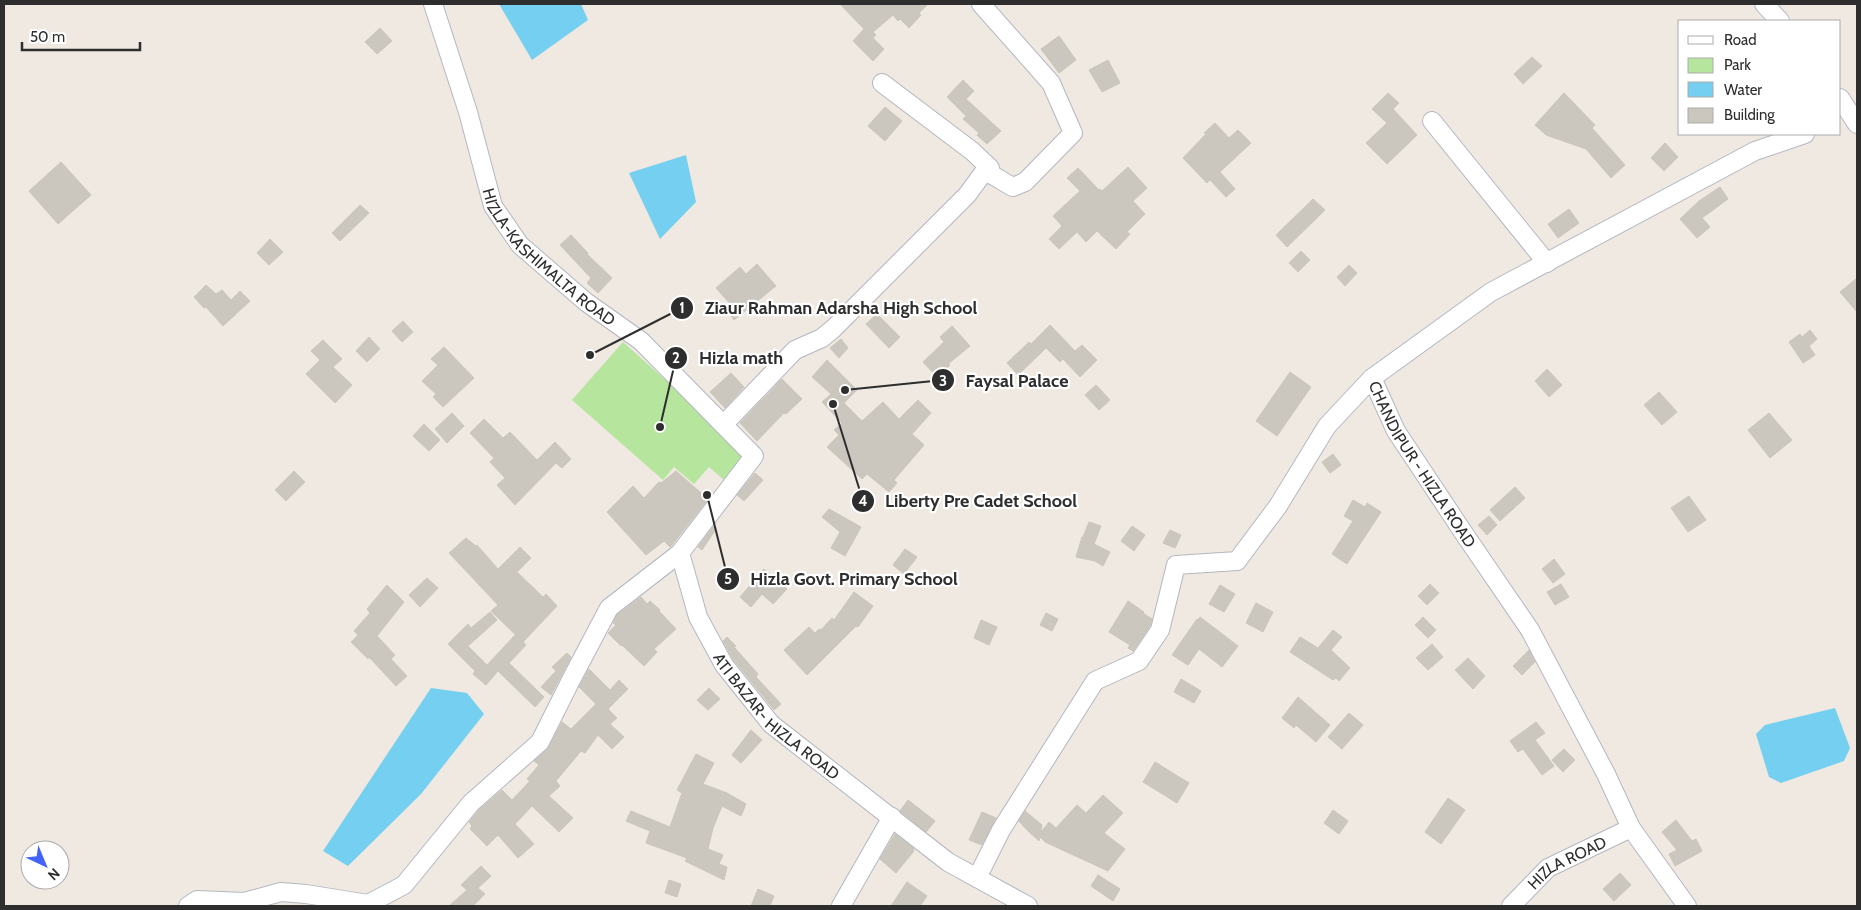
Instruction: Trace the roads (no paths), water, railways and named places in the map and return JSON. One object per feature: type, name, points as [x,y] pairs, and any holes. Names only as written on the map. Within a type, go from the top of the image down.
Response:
[{"type":"street","name":"HIZLA-KASHIMALTA ROAD","points":[[432,4],[468,112],[493,206],[520,246],[586,302],[641,341],[754,456],[680,553]]},
{"type":"street","points":[[981,4],[1051,83],[1073,133],[1024,182],[1013,188],[996,176],[984,172]]},
{"type":"street","points":[[1764,4],[1779,20]]},
{"type":"street","points":[[724,424],[794,350],[822,338],[834,328],[967,195],[984,172],[990,168],[972,151],[882,83]]},
{"type":"street","points":[[1841,100],[1852,120]]},
{"type":"street","points":[[1432,121],[1547,263]]},
{"type":"street","name":"CHANDIPUR - HIZLA ROAD","points":[[1687,906],[1631,828],[1606,774],[1530,630],[1396,431],[1372,378],[1491,292],[1755,151],[1802,135]]},
{"type":"street","points":[[977,878],[1001,830],[1095,681],[1139,661],[1160,630],[1176,565],[1238,562],[1278,506],[1328,426],[1372,378]]},
{"type":"street","points":[[188,906],[197,900],[244,902],[281,892],[306,894],[367,905],[404,885],[471,803],[540,742],[609,608],[680,553]]},
{"type":"street","name":"ATI BAZAR- HIZLA ROAD","points":[[680,553],[702,625],[724,665],[771,724],[948,862],[1028,906]]},
{"type":"street","points":[[841,906],[892,817]]},
{"type":"street","name":"HIZLA ROAD","points":[[1511,906],[1548,868],[1631,828]]},
{"type":"water","points":[[499,4],[581,4],[588,20],[532,60]]},
{"type":"water","points":[[686,155],[696,202],[660,239],[629,173]]},
{"type":"water","points":[[431,688],[467,693],[484,714],[421,794],[348,866],[323,851]]},
{"type":"water","points":[[1835,708],[1850,748],[1844,761],[1781,783],[1769,777],[1756,734],[1765,725]]},
{"type":"place","name":"Ziaur Rahman Adarsha High School","points":[[590,355]]},
{"type":"place","name":"Faysal Palace","points":[[845,390]]},
{"type":"place","name":"Liberty Pre Cadet School","points":[[833,404]]},
{"type":"place","name":"Hizla math","points":[[660,427]]},
{"type":"place","name":"Hizla Govt. Primary School","points":[[707,495]]}]
